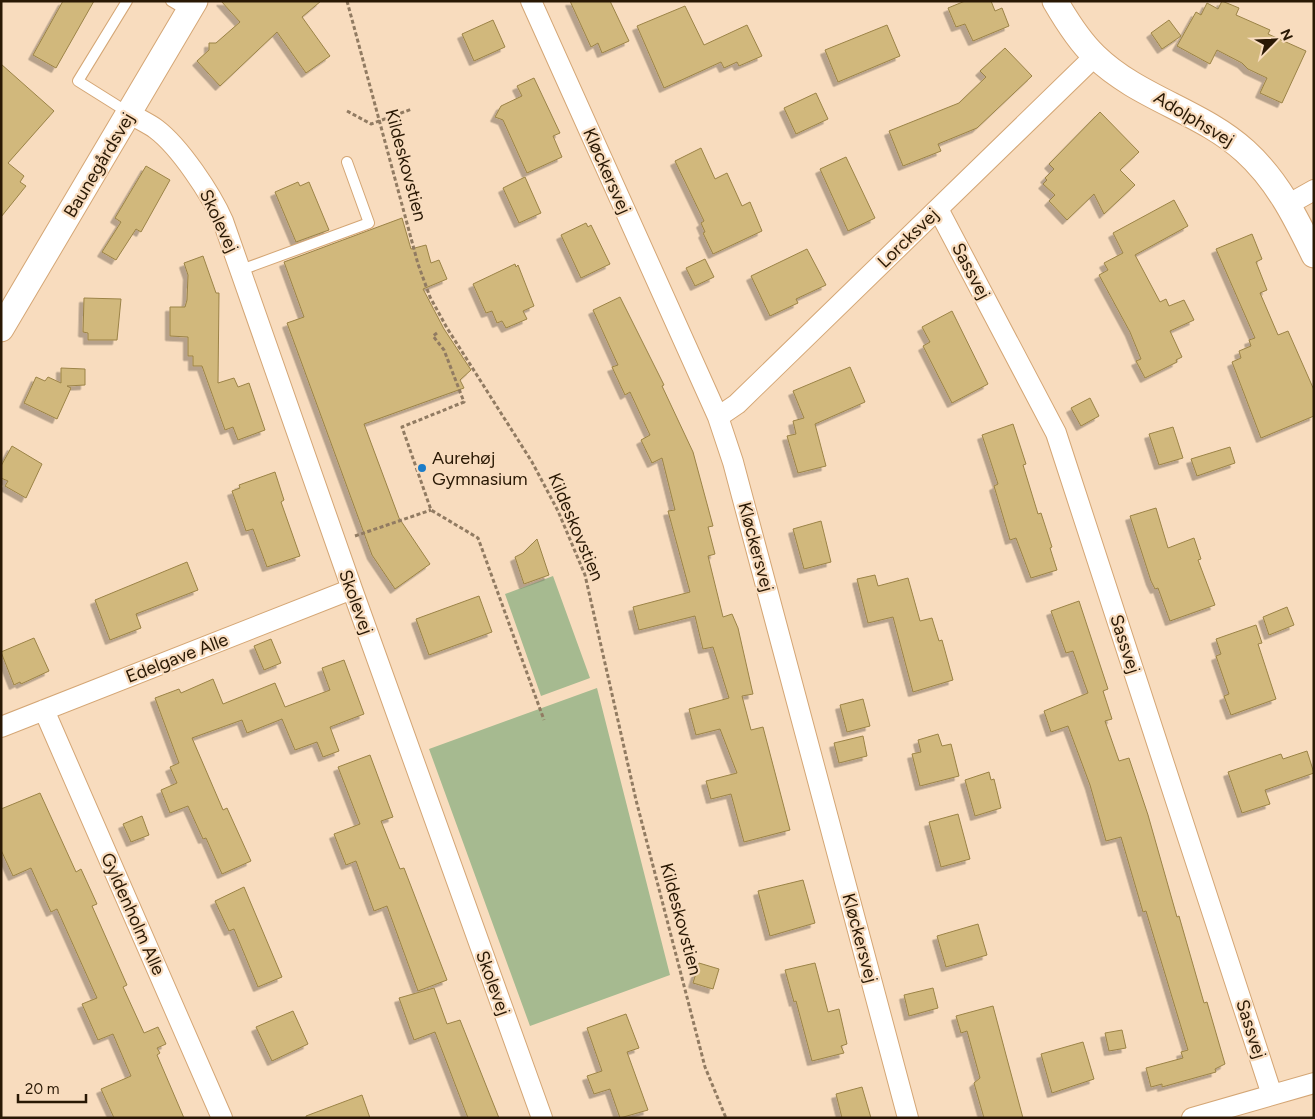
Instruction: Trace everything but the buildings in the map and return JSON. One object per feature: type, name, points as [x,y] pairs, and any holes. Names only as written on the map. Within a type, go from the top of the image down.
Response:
[{"type":"street","name":"Kløckersvej","points":[[531,1],[718,417],[733,462],[908,1118]]},
{"type":"street","name":"Adolphsvej","points":[[1055,1],[1070,26],[1095,56],[1129,82],[1215,129],[1245,150],[1267,173],[1289,204],[1314,255]]},
{"type":"street","name":"Baunegårdsvej","points":[[3,322],[130,113],[185,5]]},
{"type":"street","name":"Lorcksvej","points":[[718,417],[737,404],[1095,56]]},
{"type":"street","name":"Skolevej","points":[[130,113],[158,130],[203,184],[223,221],[335,543],[542,1118]]},
{"type":"street","points":[[1289,204],[1314,190]]},
{"type":"street","name":"Sassvej","points":[[938,209],[1056,433],[1272,1095]]},
{"type":"street","name":"Edelgave Alle","points":[[1,726],[352,589]]},
{"type":"street","name":"Gyldenholm Alle","points":[[44,710],[222,1118]]},
{"type":"street","points":[[1192,1118],[1314,1083]]},
{"type":"lane","points":[[127,1],[78,82],[130,113]]},
{"type":"lane","points":[[241,270],[369,223],[347,162]]},
{"type":"path","name":"Kildeskovstien","points":[[347,1],[418,264],[430,297],[445,329],[532,462],[558,511],[585,575],[636,800],[695,1029],[705,1067],[726,1118]]},
{"type":"path","points":[[347,111],[371,124],[412,109]]},
{"type":"path","points":[[437,333],[433,336],[444,350],[464,402],[402,427],[432,510],[478,538],[544,720]]},
{"type":"path","points":[[335,543],[432,510]]},
{"type":"green space","points":[[553,576],[590,678],[541,696],[505,594]]},
{"type":"green space","points":[[597,688],[670,975],[530,1026],[429,749]]},
{"type":"place","name":"Aurehøj Gymnasium","points":[[422,468]]}]
